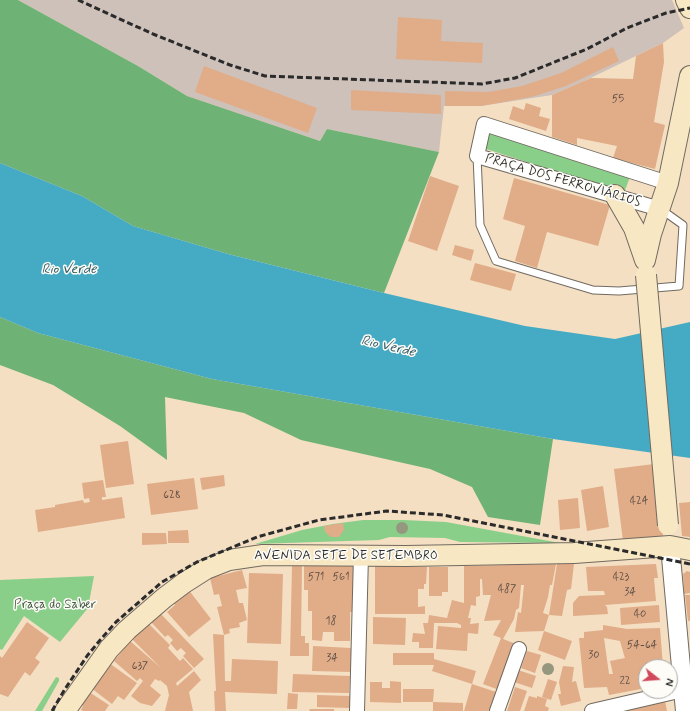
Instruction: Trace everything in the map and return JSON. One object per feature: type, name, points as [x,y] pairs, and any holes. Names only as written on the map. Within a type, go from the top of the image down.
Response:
[{"type":"main road","points":[[686,0],[690,8]]},
{"type":"main road","points":[[646,268],[651,234],[668,183],[690,76]]},
{"type":"main road","points":[[615,195],[634,228],[646,268],[670,546]]},
{"type":"main road","name":"AVENIDA SETE DE SETEMBRO","points":[[65,711],[109,649],[127,630],[184,583],[206,569],[229,560],[263,555],[574,553],[670,546],[690,550]]},
{"type":"street","name":"PRAÇA DOS FERROVIÁRIOS","points":[[660,209],[477,156],[484,124],[668,183]]},
{"type":"street","points":[[670,546],[685,711]]},
{"type":"street","points":[[357,711],[361,555]]},
{"type":"street","points":[[497,711],[519,649]]},
{"type":"street","points":[[592,711],[683,690]]},
{"type":"lane","points":[[477,156],[480,225],[496,261],[593,290],[619,292],[679,286],[683,225],[660,209]]},
{"type":"shaded area","points":[[18,0],[672,0],[684,28],[663,43],[552,95],[481,106],[444,106],[439,152],[327,129],[320,141],[187,96],[138,66]]},
{"type":"green space","points":[[0,0],[18,0],[138,66],[187,96],[320,141],[327,129],[439,152],[384,293],[228,254],[133,226],[82,196],[0,163]]},
{"type":"green space","points":[[488,132],[630,177],[624,193],[483,148]]},
{"type":"green space","points":[[0,317],[38,333],[212,379],[553,439],[540,525],[488,517],[472,487],[430,469],[301,440],[244,413],[165,397],[167,460],[120,426],[53,385],[0,365]]},
{"type":"green space","points":[[363,520],[446,522],[560,543],[460,542],[445,538],[390,537],[379,540],[255,544],[302,530]]},
{"type":"green space","name":"Praça do Saber","points":[[94,576],[88,608],[60,642],[24,616],[2,650],[0,649],[0,580]]},
{"type":"green space","points":[[56,677],[59,678],[59,681],[42,711],[35,711]]},
{"type":"water","name":"Rio Verde","points":[[0,163],[82,196],[133,226],[228,254],[525,326],[615,339],[690,322],[690,458],[553,439],[212,379],[38,333],[0,317]]},
{"type":"building","points":[[398,17],[442,20],[441,41],[483,43],[482,63],[396,59]]},
{"type":"building","points":[[663,43],[664,62],[654,122],[665,125],[655,169],[613,158],[617,146],[577,138],[577,145],[552,137],[552,95],[591,78],[633,79],[636,56]]},
{"type":"building","points":[[613,47],[619,61],[566,86],[535,96],[481,106],[445,106],[445,91],[488,92],[522,86],[561,73]]},
{"type":"building","points":[[204,66],[317,108],[308,133],[195,92]]},
{"type":"building","points":[[351,90],[441,95],[441,114],[351,110]]},
{"type":"building","points":[[526,103],[541,108],[539,116],[550,119],[546,131],[509,119],[513,106],[524,110]]},
{"type":"building","points":[[430,176],[459,186],[437,251],[408,241]]},
{"type":"building","points":[[514,178],[610,205],[598,246],[547,232],[537,268],[515,261],[525,226],[503,219]]},
{"type":"building","points":[[455,245],[474,250],[471,261],[452,255]]},
{"type":"building","points":[[475,263],[516,274],[511,291],[470,280]]},
{"type":"building","points":[[128,441],[134,484],[106,488],[100,445]]},
{"type":"building","points":[[654,464],[663,536],[623,541],[614,469]]},
{"type":"building","points":[[224,475],[225,486],[202,490],[200,478]]},
{"type":"building","points":[[194,478],[198,509],[151,515],[147,484]]},
{"type":"building","points":[[103,480],[106,497],[102,497],[102,500],[122,497],[125,518],[38,532],[35,510],[83,500],[84,503],[90,502],[89,498],[84,499],[82,483]]},
{"type":"building","points":[[603,486],[609,527],[587,531],[581,490]]},
{"type":"building","points":[[578,498],[580,528],[560,530],[558,500]]},
{"type":"building","points":[[690,502],[690,537],[682,536],[679,503]]},
{"type":"building","points":[[343,523],[344,530],[339,537],[331,537],[325,532],[324,526]]},
{"type":"building","points":[[188,530],[189,543],[168,543],[168,531]]},
{"type":"building","points":[[142,533],[166,533],[167,544],[142,545]]},
{"type":"building","points":[[556,564],[552,585],[550,585],[543,613],[549,615],[544,631],[515,632],[518,612],[521,613],[524,585],[521,585],[519,608],[516,610],[514,619],[503,639],[516,644],[499,690],[483,684],[501,638],[493,635],[501,620],[484,621],[491,595],[483,595],[482,579],[480,579],[480,596],[476,597],[476,606],[471,605],[468,618],[471,618],[470,624],[479,623],[478,634],[468,633],[467,651],[436,649],[438,626],[461,628],[461,625],[457,623],[434,623],[433,648],[419,648],[419,642],[412,642],[413,633],[425,634],[423,623],[428,623],[429,615],[447,618],[452,600],[464,603],[464,566]]},
{"type":"building","points":[[557,564],[574,564],[571,589],[567,590],[562,616],[549,615]]},
{"type":"building","points":[[656,564],[658,578],[654,578],[656,601],[605,605],[607,607],[608,614],[573,616],[573,603],[579,596],[605,595],[604,591],[588,591],[586,567]]},
{"type":"building","points":[[292,565],[302,565],[301,636],[305,636],[305,643],[309,643],[309,656],[290,656]]},
{"type":"building","points":[[304,565],[354,566],[353,612],[350,612],[350,641],[334,641],[334,632],[323,632],[322,641],[312,640],[312,611],[308,611],[308,590],[304,590]]},
{"type":"building","points":[[375,566],[427,567],[426,584],[424,584],[424,589],[418,589],[418,607],[425,606],[425,614],[375,614]]},
{"type":"building","points":[[429,567],[448,567],[448,592],[442,592],[442,596],[429,596]]},
{"type":"building","points":[[242,570],[247,588],[236,590],[239,603],[243,603],[247,620],[239,623],[240,627],[229,629],[230,633],[224,635],[217,607],[222,606],[219,594],[214,595],[210,578]]},
{"type":"building","points":[[687,571],[690,572],[690,593],[684,594],[683,574]]},
{"type":"building","points":[[249,573],[283,574],[281,644],[247,643]]},
{"type":"building","points":[[188,589],[211,619],[189,637],[167,612],[175,605],[173,602]]},
{"type":"building","points":[[685,595],[690,595],[690,621],[688,621]]},
{"type":"building","points":[[659,605],[660,622],[621,625],[620,608]]},
{"type":"building","points":[[160,613],[204,659],[194,668],[183,656],[186,653],[181,648],[177,651],[170,643],[173,640],[168,635],[165,637],[151,622]]},
{"type":"building","points":[[373,617],[406,618],[405,645],[373,644]]},
{"type":"building","points":[[27,622],[49,638],[35,658],[40,662],[30,676],[25,672],[8,697],[0,694],[0,656],[2,658]]},
{"type":"building","points":[[147,622],[170,645],[168,648],[180,661],[183,658],[193,669],[176,683],[177,686],[194,671],[201,680],[189,692],[193,711],[165,711],[169,695],[167,686],[160,680],[155,679],[150,686],[161,695],[152,706],[140,703],[131,696],[143,681],[140,678],[137,681],[114,661],[130,641],[161,668],[131,638]]},
{"type":"building","points":[[603,625],[627,629],[660,628],[662,659],[638,659],[638,690],[609,695],[607,687],[584,688],[579,638],[584,638],[584,632],[603,630]],"holes":[[[604,638],[620,641],[625,658],[610,661],[613,674],[609,674]]]},
{"type":"building","points":[[544,631],[572,641],[565,660],[538,650]]},
{"type":"building","points":[[213,634],[224,635],[225,681],[231,681],[232,659],[278,661],[277,694],[225,692],[226,711],[215,711],[214,691],[216,691]]},
{"type":"building","points":[[313,646],[351,648],[351,672],[312,671]]},
{"type":"building","points":[[527,651],[541,655],[535,673],[521,668]]},
{"type":"building","points":[[393,653],[434,653],[434,659],[476,671],[472,684],[432,671],[434,665],[393,665]]},
{"type":"building","points":[[109,663],[137,683],[124,700],[118,696],[112,704],[91,688]]},
{"type":"building","points":[[563,666],[574,667],[572,682],[576,681],[581,701],[561,706],[558,694],[561,694],[559,682]]},
{"type":"building","points":[[515,669],[536,676],[532,688],[511,681]]},
{"type":"building","points":[[293,674],[350,676],[349,693],[292,692]]},
{"type":"building","points":[[548,679],[557,682],[551,700],[542,697]]},
{"type":"building","points":[[390,681],[401,682],[401,703],[370,702],[370,682],[382,682],[382,688],[390,688]]},
{"type":"building","points":[[472,684],[496,692],[489,711],[464,711]]},
{"type":"building","points":[[515,687],[527,691],[520,711],[507,711]]},
{"type":"building","points":[[403,689],[434,689],[433,702],[403,702]]},
{"type":"building","points":[[89,692],[109,705],[105,711],[81,710],[83,706],[81,705]]},
{"type":"building","points":[[288,693],[298,694],[297,709],[287,709]]},
{"type":"building","points":[[317,695],[350,696],[350,708],[317,707]]},
{"type":"building","points":[[529,696],[537,698],[537,696],[547,699],[545,706],[549,708],[548,711],[524,711]]},
{"type":"building","points":[[665,701],[667,711],[615,711]]},
{"type":"building","points":[[433,702],[463,703],[463,711],[433,711]]},
{"type":"building","points":[[310,709],[334,709],[334,711],[309,711]]},
{"type":"railway","points":[[78,0],[153,34],[230,65],[265,76],[482,84],[515,78],[587,49],[627,28],[666,13],[690,8]]},
{"type":"railway","points":[[52,711],[87,656],[101,639],[116,622],[162,582],[197,562],[257,537],[319,520],[387,511],[443,515],[690,564]]}]
